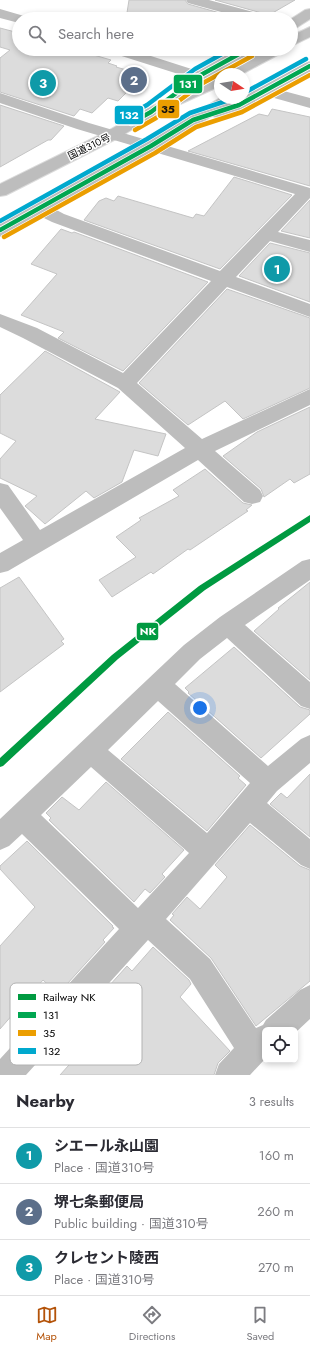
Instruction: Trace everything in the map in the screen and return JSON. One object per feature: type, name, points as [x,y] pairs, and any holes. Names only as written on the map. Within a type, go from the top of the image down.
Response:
[{"type":"main road","points":[[193,0],[237,12]]},
{"type":"main road","points":[[0,13],[12,17]]},
{"type":"main road","points":[[298,20],[310,13]]},
{"type":"main road","points":[[298,38],[310,31]]},
{"type":"main road","points":[[250,85],[310,50]]},
{"type":"main road","points":[[136,56],[199,76]]},
{"type":"main road","points":[[150,112],[199,76],[235,56]]},
{"type":"main road","points":[[243,68],[265,56]]},
{"type":"main road","points":[[193,120],[239,104],[310,66]]},
{"type":"main road","name":"国道310号","points":[[0,191],[112,135],[150,112],[214,83]]},
{"type":"main road","points":[[265,91],[310,103]]},
{"type":"main road","points":[[0,98],[112,135],[309,191],[266,234],[125,383]]},
{"type":"main road","points":[[0,230],[151,146],[220,104]]},
{"type":"main road","points":[[38,208],[58,218],[310,311]]},
{"type":"main road","points":[[266,234],[310,246]]},
{"type":"main road","points":[[0,320],[30,333],[125,383],[252,496]]},
{"type":"main road","points":[[0,564],[200,449],[310,396]]},
{"type":"main road","points":[[0,491],[37,543]]},
{"type":"main road","points":[[0,837],[192,652],[228,624],[310,568]]},
{"type":"main road","points":[[228,624],[310,698]]},
{"type":"main road","points":[[158,684],[268,782]]},
{"type":"main road","points":[[88,983],[208,852],[268,782],[310,747]]},
{"type":"main road","points":[[90,750],[208,852]]},
{"type":"main road","points":[[249,805],[310,856]]},
{"type":"main road","points":[[22,815],[142,923],[200,969],[259,1044],[230,1075]]},
{"type":"main road","points":[[279,1027],[310,1000]]},
{"type":"main road","points":[[6,1075],[15,1065]]},
{"type":"building","points":[[129,0],[185,0],[188,4],[216,12],[127,12]]},
{"type":"building","points":[[215,0],[295,0],[274,12],[258,12]]},
{"type":"building","points":[[0,28],[12,31],[12,56],[97,56],[111,60],[108,63],[117,66],[116,67],[144,75],[118,101],[108,98],[92,113],[80,109],[74,116],[0,92],[0,58],[10,50],[0,47]]},
{"type":"building","points":[[0,105],[64,126],[51,140],[48,140],[0,167]]},
{"type":"building","points":[[272,109],[310,117],[310,186],[188,151],[259,114],[268,116]]},
{"type":"building","points":[[234,177],[292,195],[220,269],[84,220],[99,201],[106,198],[114,201],[118,196],[193,218],[196,214],[204,216]]},
{"type":"building","points":[[310,200],[310,238],[281,231]]},
{"type":"building","points":[[61,229],[72,233],[74,232],[208,282],[123,371],[58,338],[64,332],[21,315],[57,274],[31,264]]},
{"type":"building","points":[[270,243],[310,253],[310,302],[239,276]]},
{"type":"building","points":[[227,289],[310,318],[310,388],[243,419],[225,401],[188,425],[139,383]]},
{"type":"building","points":[[45,351],[120,392],[95,419],[166,434],[158,456],[134,450],[122,482],[94,498],[86,491],[45,524],[25,506],[37,496],[0,478],[0,459],[16,441],[0,433],[0,395]]},
{"type":"building","points":[[310,407],[310,474],[294,483],[290,479],[264,497],[261,489],[223,456],[257,432]]},
{"type":"building","points":[[205,469],[243,503],[252,505],[246,510],[248,511],[190,550],[188,549],[153,574],[151,572],[112,597],[99,580],[136,557],[116,537],[141,520],[139,518],[179,496],[173,490]]},
{"type":"building","points":[[19,577],[64,639],[61,641],[64,644],[0,692],[0,588]]},
{"type":"building","points":[[310,582],[310,680],[254,631],[279,609],[278,608]]},
{"type":"building","points":[[234,647],[300,707],[310,710],[310,714],[261,758],[188,693],[189,692],[185,688]]},
{"type":"building","points":[[168,712],[240,776],[238,778],[246,785],[207,831],[121,759]]},
{"type":"building","points":[[310,774],[310,837],[270,804],[281,793],[287,798]]},
{"type":"building","points":[[106,782],[184,850],[162,874],[165,877],[150,893],[145,889],[134,902],[49,820],[51,818],[46,813],[62,797],[79,810]]},
{"type":"building","points":[[250,825],[300,866],[310,870],[310,981],[256,1026],[211,958],[170,920],[174,915],[172,914],[187,897],[200,909],[227,877],[215,865]]},
{"type":"building","points":[[27,841],[114,928],[103,940],[105,942],[68,983],[46,983],[43,980],[40,983],[10,983],[10,1018],[0,1029],[0,946],[35,907],[0,869],[0,866]]},
{"type":"building","points":[[153,947],[189,980],[191,984],[180,997],[230,1051],[218,1063],[214,1075],[60,1075],[69,1065],[142,1065],[142,983],[112,983],[127,966],[132,971]]},
{"type":"rail line","name":"NK","points":[[0,763],[115,657],[202,588],[310,518]]},
{"type":"transit line","name":"132","points":[[127,116],[147,105],[195,69],[218,56]]},
{"type":"transit line","name":"131","points":[[131,123],[151,112],[199,76],[235,56]]},
{"type":"transit line","name":"35","points":[[135,130],[156,118],[203,83],[252,56]]},
{"type":"transit line","name":"132","points":[[250,90],[306,59]]},
{"type":"transit line","name":"131","points":[[0,230],[151,146],[193,120],[239,105],[310,66]]},
{"type":"transit line","name":"35","points":[[4,237],[155,153],[196,127],[242,112],[310,75]]},
{"type":"transit line","name":"132","points":[[0,221],[147,139],[190,113],[217,104]]},
{"type":"place","name":"堺七条郵便局","points":[[134,80]]},
{"type":"place","name":"クレセント陵西","points":[[43,83]]},
{"type":"place","name":"シエール永山園","points":[[277,269]]}]
